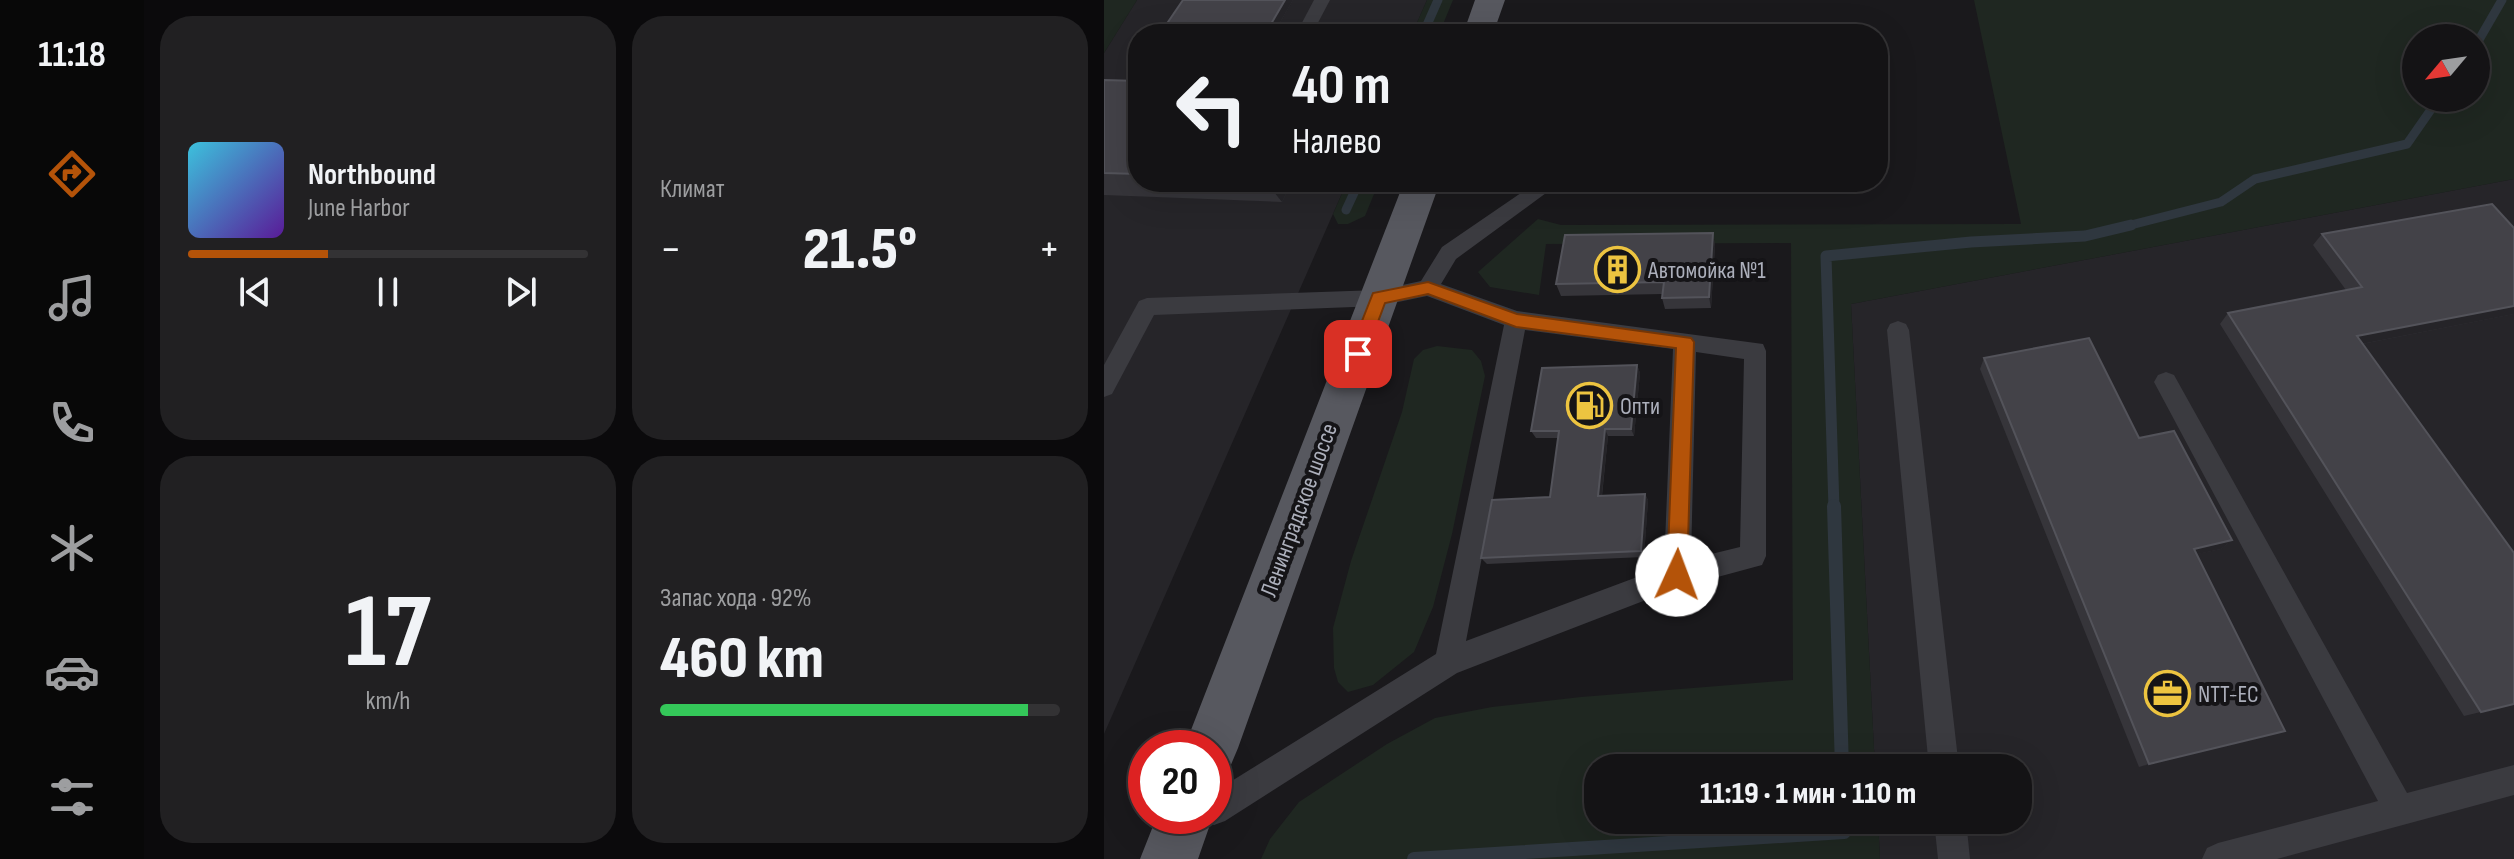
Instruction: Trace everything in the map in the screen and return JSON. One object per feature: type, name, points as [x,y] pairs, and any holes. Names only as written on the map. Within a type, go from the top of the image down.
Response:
[{"type":"main road","points":[[1482,24],[1490,0]]},
{"type":"main road","name":"Ленинградское шоссе","points":[[1218,730],[1418,192]]},
{"type":"lane","points":[[1309,24],[1322,0]]},
{"type":"lane","points":[[1428,288],[1449,253],[1537,192]]},
{"type":"lane","points":[[1104,387],[1147,307],[1379,298],[1428,288],[1516,320],[1755,351],[1753,556],[1677,575],[1448,662],[1232,799]]},
{"type":"lane","points":[[1448,662],[1516,320]]},
{"type":"lane","points":[[1898,330],[1943,754]]},
{"type":"lane","points":[[1677,575],[1685,342]]},
{"type":"lane","points":[[2166,382],[2400,811]]},
{"type":"lane","points":[[2218,859],[2514,780]]},
{"type":"lane","points":[[1951,834],[1954,859]]},
{"type":"shaded area","points":[[1104,0],[1137,0],[1104,53]]},
{"type":"shaded area","points":[[1137,0],[1427,0],[1416,24],[1128,24],[1128,192],[1343,192],[1104,734],[1104,53]]},
{"type":"shaded area","points":[[1427,0],[1453,0],[1443,24],[1416,24]]},
{"type":"shaded area","points":[[1974,0],[2514,0],[2514,179],[1851,304],[1874,754],[1584,754],[1584,834],[1879,834],[1880,859],[1261,859],[1270,839],[1299,802],[1387,744],[1435,718],[1492,707],[1581,697],[1793,680],[1791,243],[1546,244],[1539,295],[1490,287],[1478,272],[1538,219],[1561,225],[2021,224]]},
{"type":"shaded area","points":[[2514,179],[2514,859],[1880,859],[1879,834],[2032,834],[2032,754],[1874,754],[1851,304]]},
{"type":"shaded area","points":[[1343,192],[1375,192],[1365,216],[1348,224],[1338,224],[1333,214]]},
{"type":"shaded area","points":[[1437,346],[1472,350],[1481,361],[1485,376],[1452,534],[1433,607],[1414,652],[1373,685],[1348,692],[1338,682],[1334,668],[1333,628],[1351,561],[1402,412],[1414,359],[1423,350]]},
{"type":"building","points":[[1183,0],[1285,0],[1271,24],[1167,24]]},
{"type":"building","points":[[1104,80],[1128,81],[1128,174],[1104,173]]},
{"type":"building","points":[[2492,204],[2514,228],[2514,306],[2357,336],[2514,553],[2514,704],[2481,712],[2228,313],[2362,287],[2322,234]]},
{"type":"building","points":[[1713,233],[1709,297],[1662,298],[1664,282],[1556,284],[1565,235]]},
{"type":"building","points":[[2089,338],[2139,438],[2174,431],[2232,540],[2194,549],[2285,731],[2149,764],[1984,358]]},
{"type":"building","points":[[1637,365],[1631,429],[1605,429],[1598,496],[1645,494],[1641,551],[1481,558],[1492,500],[1550,497],[1559,431],[1531,431],[1542,368]]},
{"type":"waterway","points":[[1427,24],[1438,0]]},
{"type":"waterway","points":[[2488,24],[2502,0]]},
{"type":"waterway","points":[[2128,226],[2221,202],[2255,179],[2407,144],[2429,112]]},
{"type":"waterway","points":[[1346,210],[1354,192]]},
{"type":"waterway","points":[[1834,508],[1826,256],[1971,242],[2085,236],[2128,226]]},
{"type":"waterway","points":[[2123,227],[2128,226]]},
{"type":"waterway","points":[[1834,506],[1842,754]]},
{"type":"waterway","points":[[1414,859],[1812,834]]},
{"type":"place","name":"Автомойка №1","points":[[1617,270]]},
{"type":"place","name":"Опти","points":[[1589,406]]},
{"type":"place","name":"NTT-EC","points":[[2167,694]]},
{"type":"route","points":[[1358,354],[1379,298],[1428,288],[1516,320],[1685,342],[1677,575]]}]
